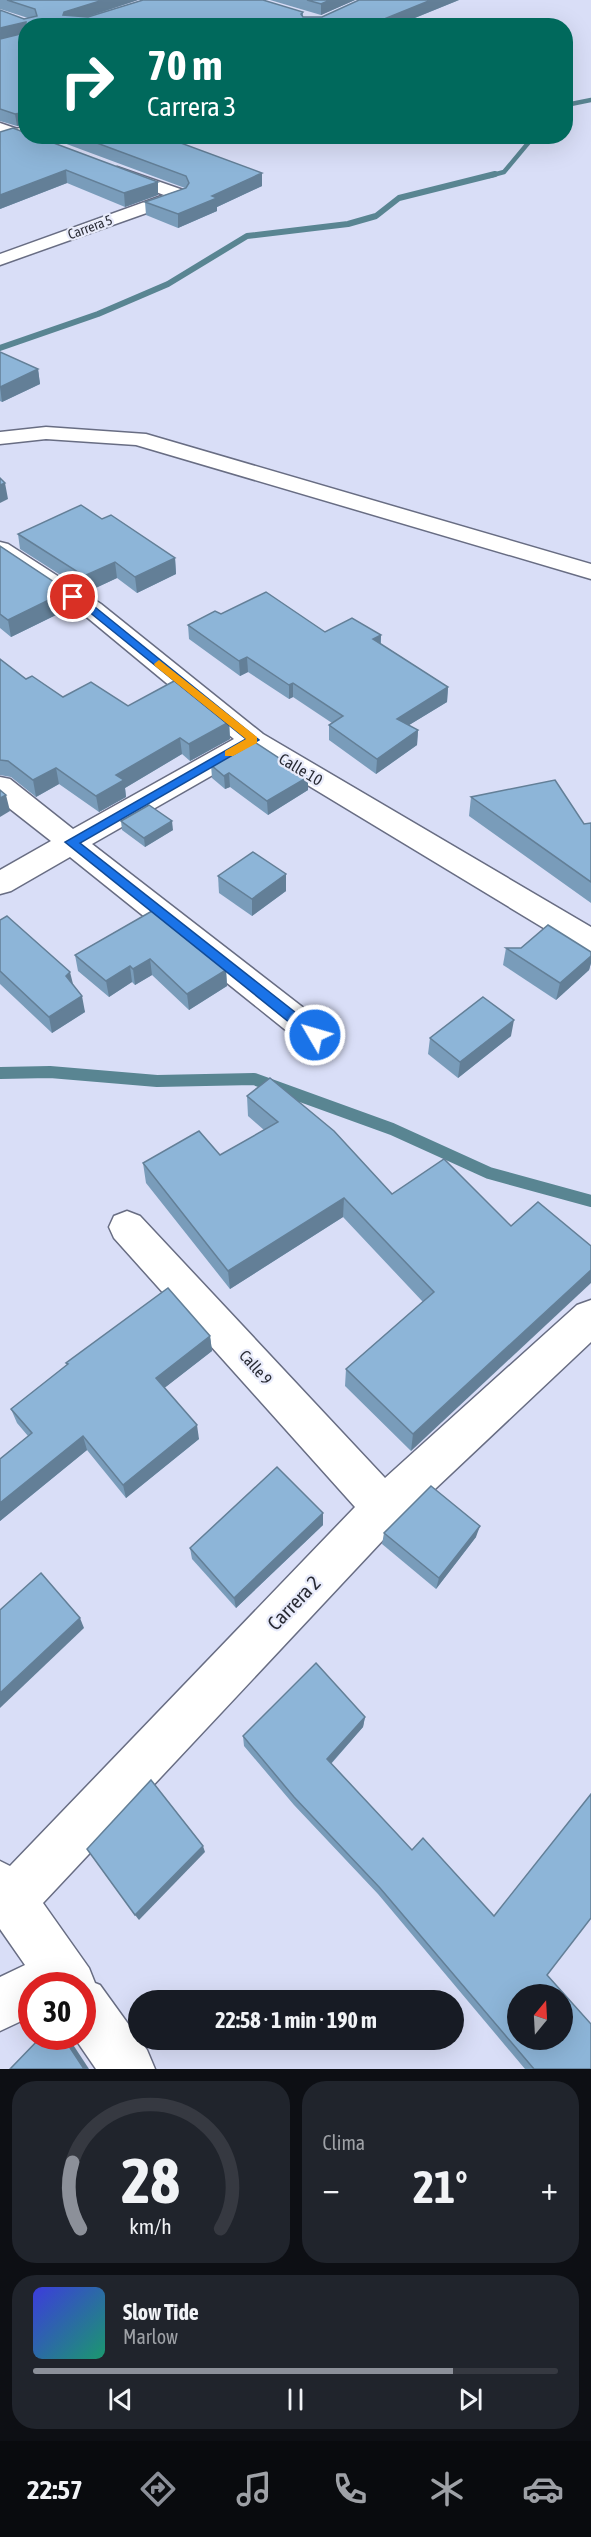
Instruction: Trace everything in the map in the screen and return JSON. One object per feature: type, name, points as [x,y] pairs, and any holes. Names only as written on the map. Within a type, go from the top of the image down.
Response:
[{"type":"street","points":[[42,144],[59,150]]},
{"type":"street","name":"Carrera 5","points":[[0,260],[180,195],[103,166]]},
{"type":"street","points":[[0,438],[46,433],[138,440],[591,572]]},
{"type":"street","name":"Calle 10","points":[[0,549],[92,609],[254,740],[591,942]]},
{"type":"street","points":[[0,883],[254,740]]},
{"type":"street","points":[[0,786],[315,1035]]},
{"type":"street","name":"Calle 9","points":[[127,1227],[384,1508]]},
{"type":"street","name":"Carrera 2","points":[[5,1894],[384,1508],[591,1317]]},
{"type":"street","points":[[5,1894],[48,1972]]},
{"type":"street","points":[[0,2005],[18,1999]]},
{"type":"street","points":[[96,2033],[128,2069]]},
{"type":"building","points":[[7,0],[103,0],[64,12],[63,15],[88,17],[143,0],[263,0],[303,12],[301,14],[303,17],[322,17],[359,0],[431,0],[387,18],[28,18],[37,16],[35,9]]},
{"type":"building","points":[[307,0],[330,0],[321,4]]},
{"type":"building","points":[[0,10],[21,18],[18,18],[18,24],[0,28]]},
{"type":"building","points":[[18,35],[18,113],[0,109],[0,39]]},
{"type":"building","points":[[13,128],[18,130],[18,144],[56,144],[158,182],[124,193],[66,170],[0,195],[0,132]]},
{"type":"building","points":[[100,144],[184,144],[262,173],[212,196],[217,198],[178,214],[145,202],[186,188],[189,183],[186,176]]},
{"type":"building","points":[[0,352],[38,369],[0,387]]},
{"type":"building","points":[[81,505],[102,519],[111,515],[175,558],[135,577],[115,562],[84,576],[18,534]]},
{"type":"building","points":[[0,546],[60,586],[48,592],[55,597],[8,620],[0,614]]},
{"type":"building","points":[[266,592],[325,632],[352,618],[381,635],[373,639],[448,687],[397,719],[418,730],[377,759],[329,725],[343,716],[293,683],[289,685],[247,657],[239,661],[188,625],[215,611],[221,614]]},
{"type":"building","points":[[0,659],[26,679],[32,676],[63,697],[91,682],[128,706],[176,680],[229,722],[189,744],[180,738],[116,775],[124,780],[96,796],[56,768],[33,780],[8,761],[0,760]]},
{"type":"building","points":[[253,741],[308,777],[267,801],[229,773],[224,776],[211,765]]},
{"type":"building","points":[[555,780],[584,824],[591,823],[591,882],[471,797]]},
{"type":"building","points":[[0,790],[6,795],[0,798]]},
{"type":"building","points":[[149,805],[172,821],[144,838],[121,821]]},
{"type":"building","points":[[253,852],[286,874],[252,899],[218,876]]},
{"type":"building","points":[[152,911],[226,970],[187,994],[150,959],[133,969],[130,966],[106,981],[75,955]]},
{"type":"building","points":[[7,916],[70,972],[66,976],[82,996],[49,1017],[0,971],[0,920]]},
{"type":"building","points":[[548,925],[591,952],[591,956],[560,983],[506,948],[521,948]]},
{"type":"building","points":[[483,997],[514,1020],[460,1062],[430,1038]]},
{"type":"building","points":[[270,1078],[334,1131],[392,1194],[444,1159],[511,1226],[538,1202],[591,1246],[591,1270],[413,1434],[346,1369],[434,1292],[344,1198],[228,1271],[143,1163],[199,1131],[220,1155],[278,1122],[247,1096]]},
{"type":"building","points":[[168,1288],[210,1336],[156,1378],[197,1425],[123,1485],[83,1436],[0,1503],[0,1459],[32,1433],[11,1409],[68,1364],[66,1363]]},
{"type":"building","points":[[277,1467],[323,1513],[234,1598],[190,1548]]},
{"type":"building","points":[[431,1486],[480,1526],[439,1578],[384,1533]]},
{"type":"building","points":[[41,1573],[80,1618],[0,1693],[0,1610]]},
{"type":"building","points":[[316,1663],[365,1717],[327,1759],[412,1850],[423,1838],[494,1916],[591,1794],[591,1918],[547,1975],[555,1984],[507,1984],[507,2037],[380,1888],[294,1797],[243,1736]]},
{"type":"building","points":[[151,1780],[203,1846],[135,1915],[87,1849]]},
{"type":"building","points":[[573,2004],[591,2024],[591,2069],[534,2069],[518,2050],[573,2050]]},
{"type":"building","points":[[28,2050],[72,2050],[84,2069],[10,2069]]},
{"type":"waterway","points":[[573,104],[591,100]]},
{"type":"waterway","points":[[489,176],[504,172],[527,144]]},
{"type":"waterway","points":[[0,348],[98,314],[168,284],[247,236],[348,224],[376,216],[399,198],[495,174]]},
{"type":"waterway","points":[[0,1073],[50,1072],[157,1081],[254,1079],[392,1129],[489,1173],[591,1201]]},
{"type":"slow traffic","points":[[159,664],[254,740],[229,754]]},
{"type":"route","points":[[73,597],[92,609],[254,740],[71,842],[315,1035]]}]
